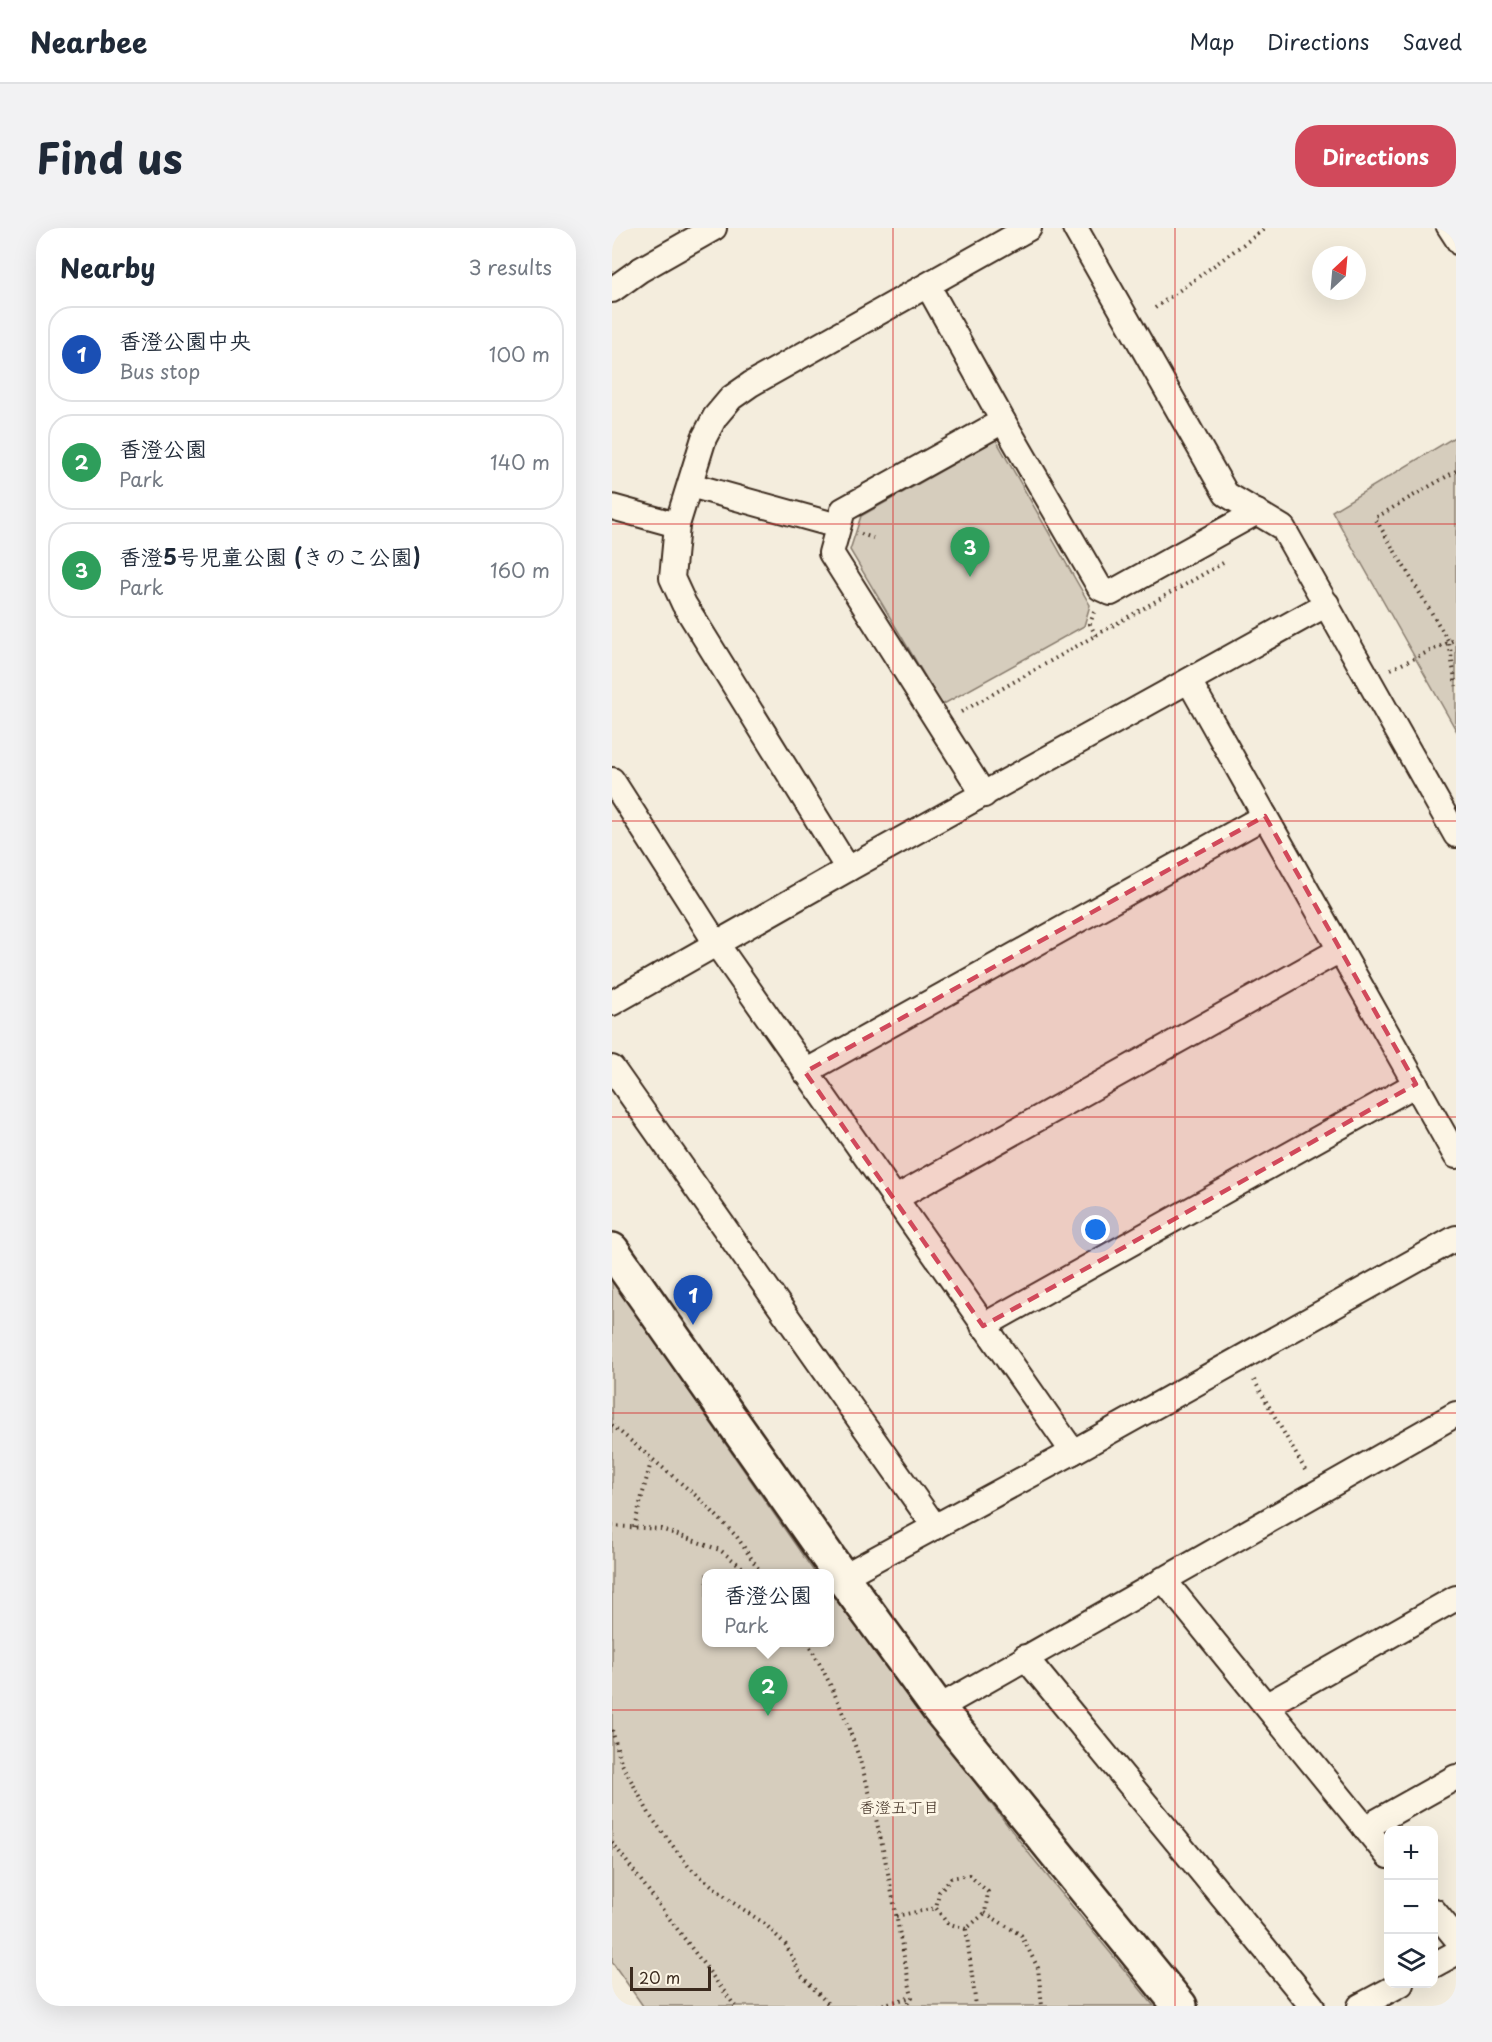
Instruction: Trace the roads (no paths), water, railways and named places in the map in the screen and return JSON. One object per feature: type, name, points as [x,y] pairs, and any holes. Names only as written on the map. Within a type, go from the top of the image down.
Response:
[{"type":"street","points":[[612,290],[640,270],[714,228]]},
{"type":"street","points":[[848,869],[684,604],[672,578],[677,525],[704,438],[715,417],[731,398],[751,384],[1029,228]]},
{"type":"street","points":[[1075,228],[1226,494],[1283,528],[1456,835]]},
{"type":"street","points":[[928,286],[1100,588],[1111,593],[1257,512]]},
{"type":"street","points":[[984,795],[831,553],[843,510],[1003,421]]},
{"type":"street","points":[[690,485],[838,526]]},
{"type":"street","points":[[612,507],[677,525]]},
{"type":"street","points":[[612,1003],[848,869],[1327,604]]},
{"type":"street","points":[[1189,681],[1456,1156]]},
{"type":"street","points":[[612,780],[716,943],[1073,1452]]},
{"type":"street","points":[[805,1072],[1265,816]]},
{"type":"street","points":[[894,1199],[1340,950]]},
{"type":"street","points":[[612,1068],[935,1527]]},
{"type":"street","points":[[984,1326],[1416,1084]]},
{"type":"street","points":[[842,1577],[1073,1452],[1456,1238]]},
{"type":"street","points":[[612,1250],[842,1577],[938,1708],[1180,2006]]},
{"type":"street","points":[[938,1708],[1456,1414]]},
{"type":"street","points":[[1163,1579],[1384,1850]]},
{"type":"street","points":[[1267,1705],[1456,1598]]},
{"type":"street","points":[[1025,1657],[1311,2006]]},
{"type":"street","points":[[1365,1828],[1456,1777]]},
{"type":"street","points":[[1438,1916],[1456,1938]]},
{"type":"street","points":[[1438,1963],[1456,1953]]},
{"type":"street","points":[[1360,2006],[1392,1988]]},
{"type":"lane","points":[[1443,228],[1456,249]]},
{"type":"place","name":"香澄5号児童公園 (きのこ公園)","points":[[970,577]]},
{"type":"place","name":"香澄公園中央","points":[[693,1325]]},
{"type":"place","name":"香澄公園","points":[[768,1716]]},
{"type":"district","name":"香澄五丁目","points":[[899,1807]]}]
